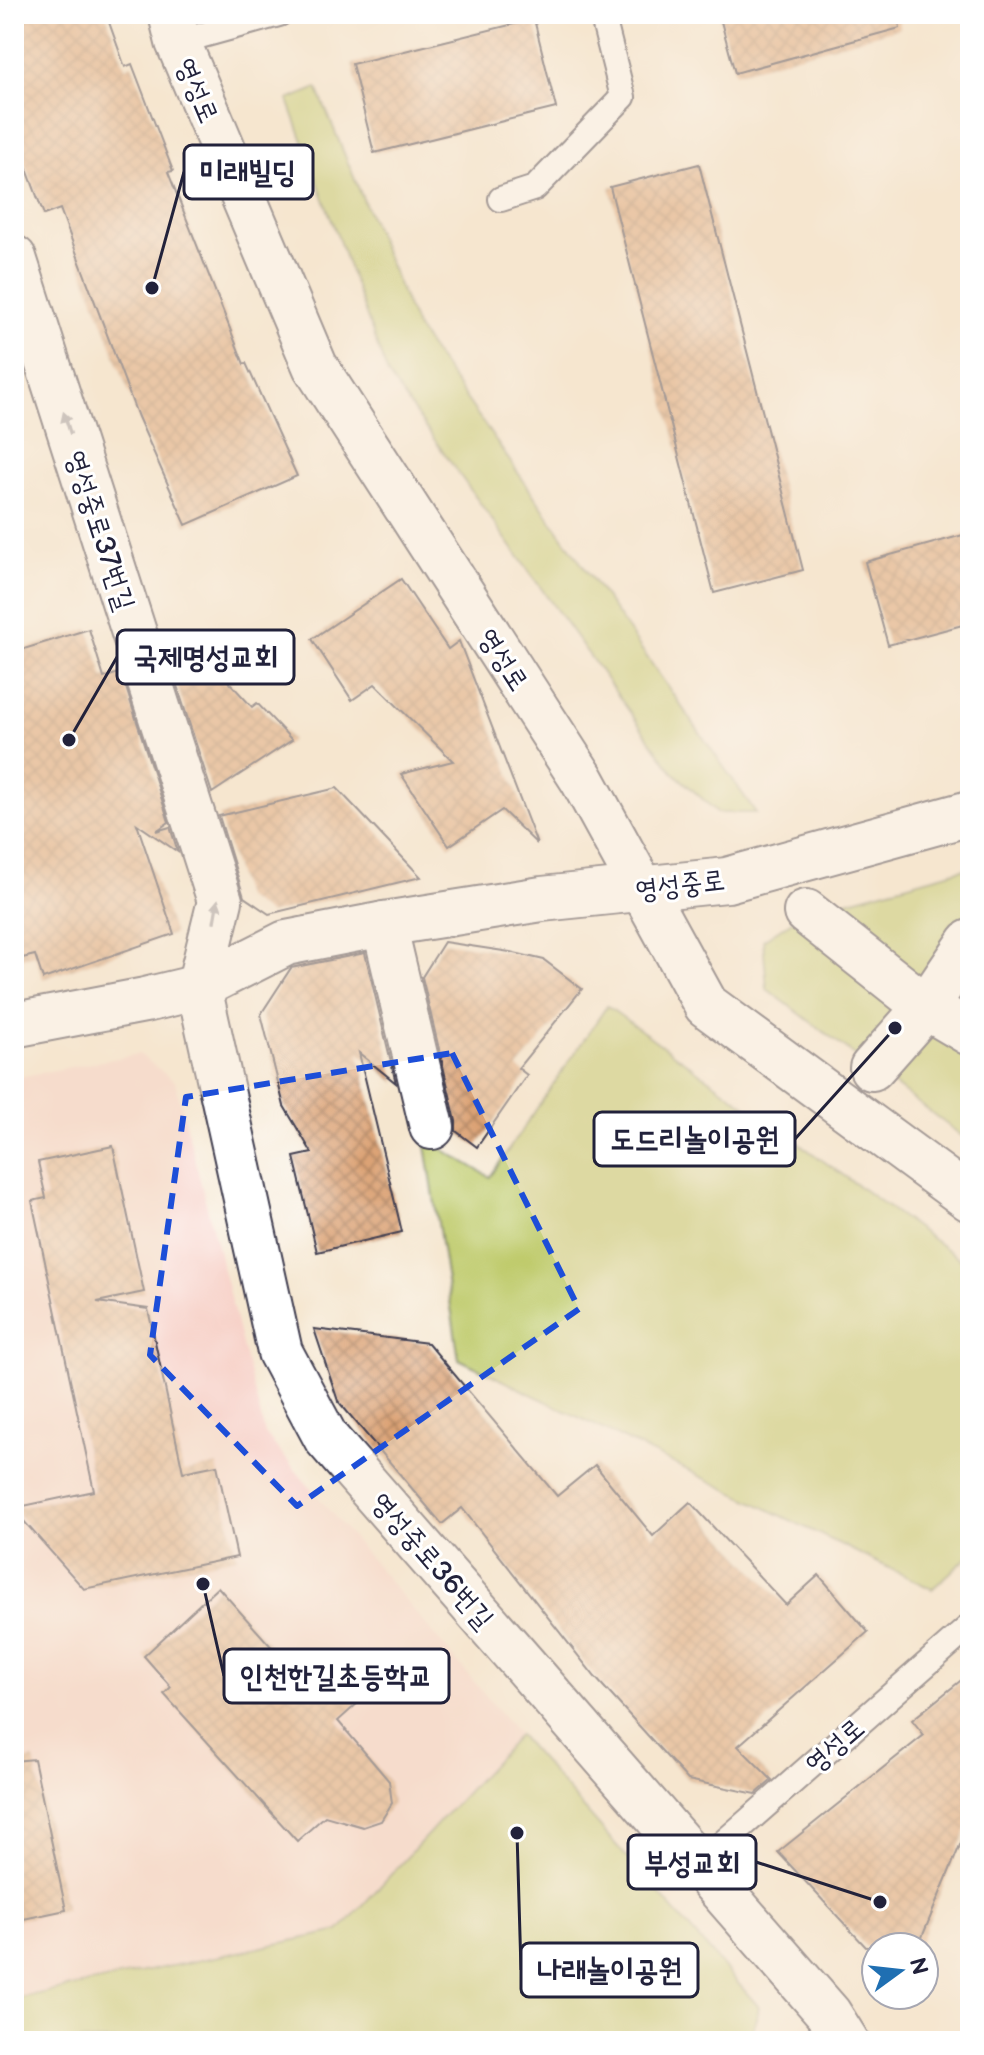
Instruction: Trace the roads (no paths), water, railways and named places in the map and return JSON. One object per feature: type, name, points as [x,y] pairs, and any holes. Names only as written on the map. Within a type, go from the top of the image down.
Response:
[{"type":"street","name":"영성로","points":[[174,28],[315,366],[582,779],[706,1005],[970,1199]]},
{"type":"street","name":"영성중로37번길","points":[[14,258],[220,901],[199,987]]},
{"type":"street","name":"영성중로","points":[[14,1025],[199,987],[286,943],[542,899],[727,880],[970,813]]},
{"type":"street","points":[[806,912],[926,1007],[970,1033]]},
{"type":"street","points":[[384,924],[432,1127]]},
{"type":"street","points":[[872,1068],[926,1007],[970,942]]},
{"type":"street","name":"영성중로36번길","points":[[199,987],[280,1352],[326,1438],[829,2014],[846,2041]]},
{"type":"lane","points":[[174,28],[279,14]]},
{"type":"lane","points":[[501,199],[535,188],[623,97],[602,14]]},
{"type":"lane","name":"영성로","points":[[699,1864],[970,1626]]},
{"type":"place","name":"미래빌딩","points":[[152,288]]},
{"type":"place","name":"국제명성교회","points":[[69,740]]},
{"type":"place","name":"도드리놀이공원","points":[[895,1028]]},
{"type":"place","name":"인천한길초등학교","points":[[203,1584]]},
{"type":"place","name":"나래놀이공원","points":[[517,1833]]},
{"type":"place","name":"부성교회","points":[[880,1902]]}]
